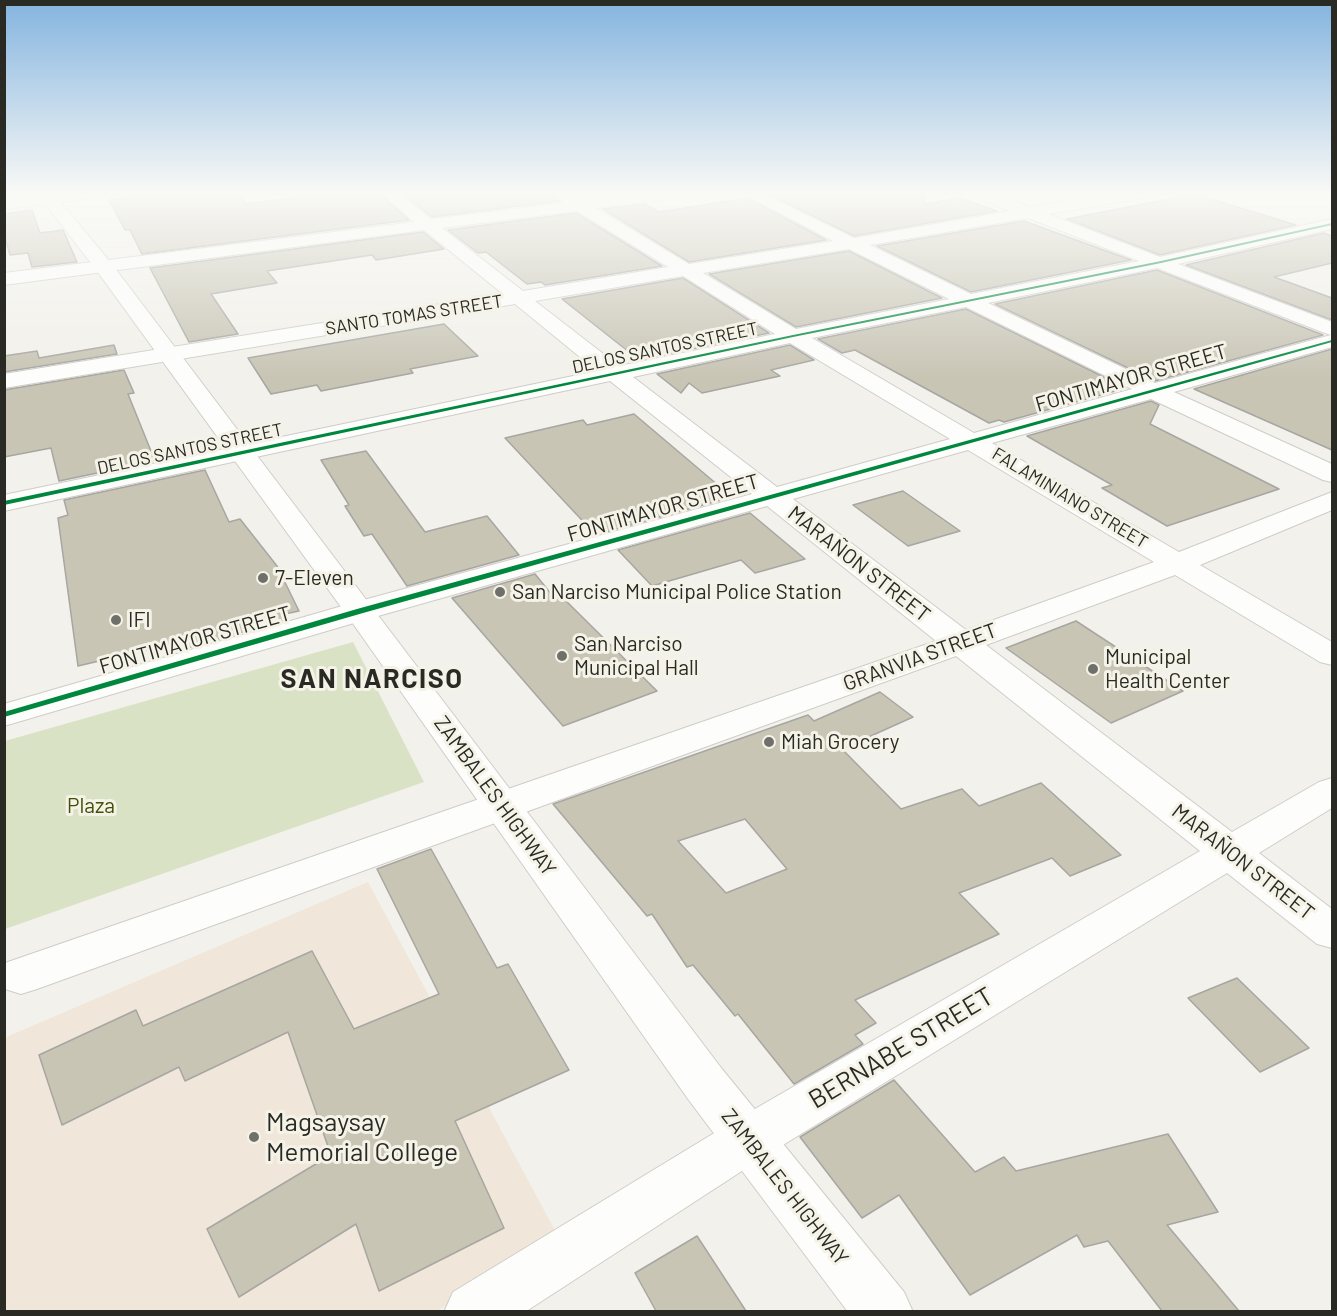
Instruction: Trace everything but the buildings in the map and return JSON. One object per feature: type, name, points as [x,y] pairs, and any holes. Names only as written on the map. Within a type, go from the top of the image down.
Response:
[{"type":"street","name":"ZAMBALES HIGHWAY","points":[[94,254],[360,611],[747,1140],[884,1311]]},
{"type":"street","points":[[4,279],[199,254]]},
{"type":"street","name":"MARAÑON STREET","points":[[466,254],[615,374],[1332,932]]},
{"type":"street","name":"FALAMINIANO STREET","points":[[663,254],[793,336],[1332,655]]},
{"type":"street","name":"SANTO TOMAS STREET","points":[[4,381],[170,356],[784,254]]},
{"type":"street","points":[[876,254],[1153,391],[1332,474]]},
{"type":"street","points":[[1141,254],[1332,329]]},
{"type":"street","name":"DELOS SANTOS STREET","points":[[4,503],[793,336],[1195,254]]},
{"type":"street","name":"FONTIMAYOR STREET","points":[[4,715],[360,611],[1332,340]]},
{"type":"street","name":"GRANVIA STREET","points":[[21,976],[962,643],[1179,563],[1332,500]]},
{"type":"street","name":"BERNABE STREET","points":[[473,1311],[747,1140],[1332,791]]},
{"type":"shaded area","name":"Magsaysay Memorial College","points":[[368,882],[558,1236],[437,1311],[5,1311],[4,1038]]},
{"type":"green space","name":"Plaza","points":[[353,642],[424,782],[5,929],[5,741]]},
{"type":"cycle path","points":[[4,503],[793,336],[1195,254]]},
{"type":"cycle path","points":[[4,715],[360,611],[1332,341]]},
{"type":"place","name":"7-Eleven","points":[[263,578]]},
{"type":"place","name":"San Narciso Municipal Police Station","points":[[500,592]]},
{"type":"place","name":"IFI","points":[[116,620]]},
{"type":"place","name":"San Narciso Municipal Hall","points":[[562,656]]},
{"type":"place","name":"Municipal Health Center","points":[[1093,669]]},
{"type":"place","name":"Miah Grocery","points":[[769,742]]},
{"type":"place","name":"Magsaysay Memorial College","points":[[254,1137]]},
{"type":"district","name":"SAN NARCISO","points":[[372,679]]}]
